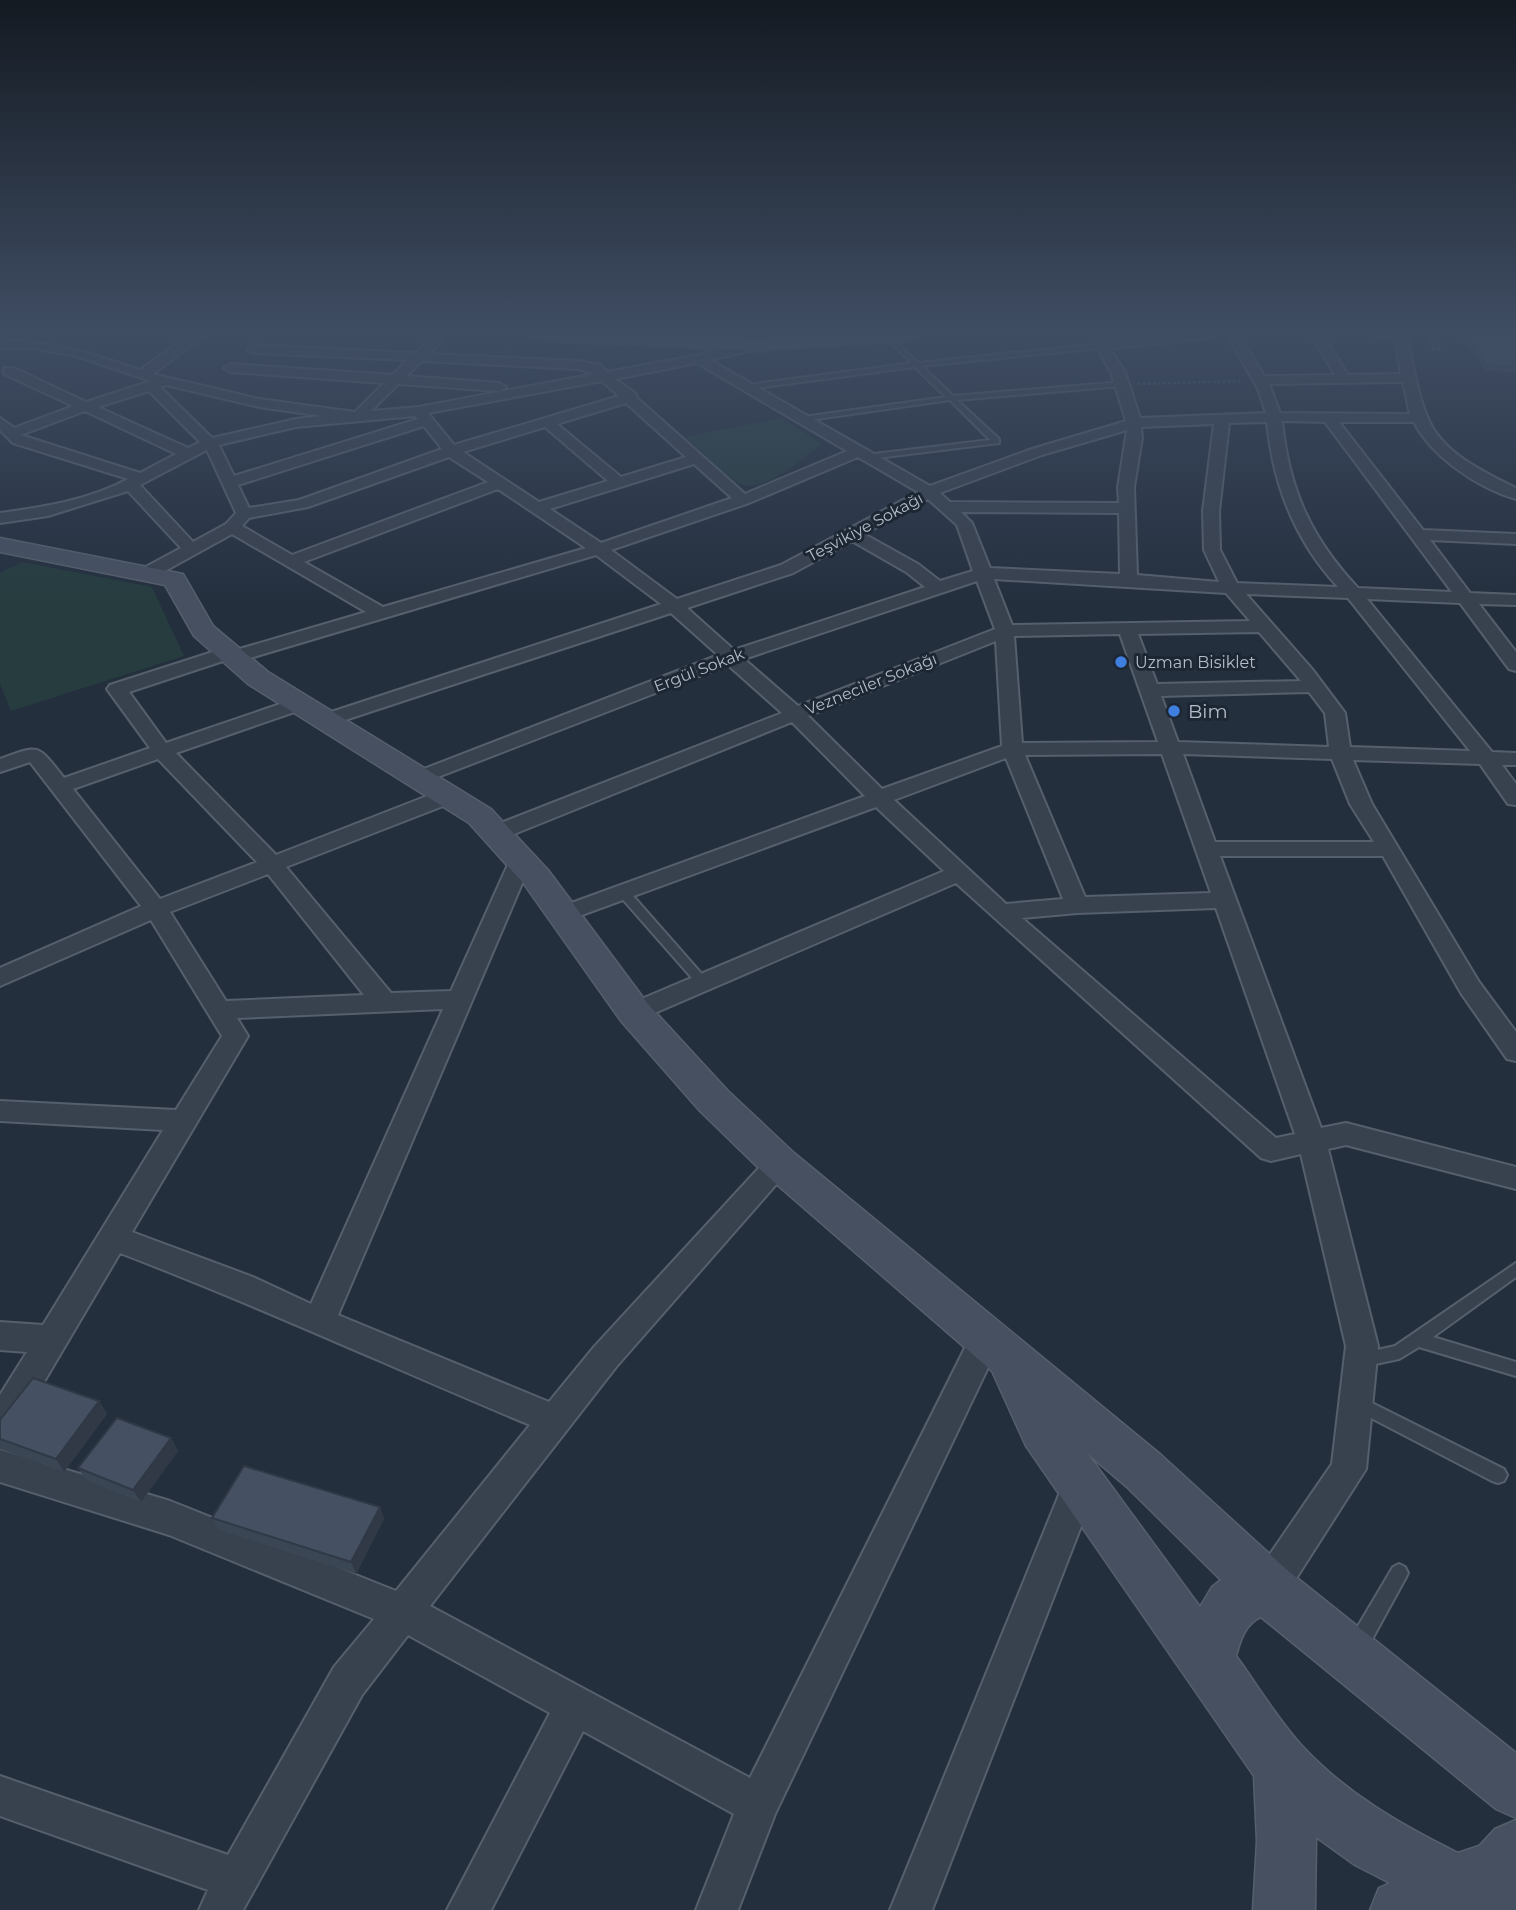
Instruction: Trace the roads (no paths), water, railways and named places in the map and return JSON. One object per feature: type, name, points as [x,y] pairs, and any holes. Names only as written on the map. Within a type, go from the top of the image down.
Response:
[{"type":"street","points":[[1,423],[18,437],[135,481],[191,549]]},
{"type":"street","points":[[0,448],[49,423]]},
{"type":"street","points":[[120,423],[188,454]]},
{"type":"street","points":[[189,423],[209,443],[229,483],[238,520],[290,561],[380,613]]},
{"type":"street","points":[[0,519],[48,510],[115,492],[209,443],[295,423]]},
{"type":"street","points":[[229,483],[401,423]]},
{"type":"street","points":[[428,423],[451,451],[599,549],[674,606],[795,714],[1000,912],[1271,1150],[1346,1134],[1516,1178]]},
{"type":"street","points":[[148,573],[238,520],[302,504],[451,451],[543,423]]},
{"type":"street","points":[[548,423],[619,482]]},
{"type":"street","points":[[659,423],[743,500]]},
{"type":"street","points":[[810,423],[929,492],[964,523],[1005,631],[1012,749],[1077,905]]},
{"type":"street","points":[[1129,580],[1126,487],[1135,438],[1133,423]]},
{"type":"street","name":"Teşvikiye Sokağı","points":[[60,786],[161,750],[313,712],[674,606],[788,569],[929,492],[1037,452],[1133,423]]},
{"type":"street","points":[[1222,423],[1211,511],[1212,550],[1231,589],[1335,713],[1340,753],[1361,804],[1470,986],[1516,1052]]},
{"type":"street","points":[[1274,423],[1278,457],[1297,515],[1325,563],[1353,593],[1516,799]]},
{"type":"street","points":[[1333,423],[1509,650],[1516,666]]},
{"type":"street","points":[[1422,423],[1442,449],[1469,469],[1516,494]]},
{"type":"street","points":[[385,1003],[272,864],[161,750],[117,689],[599,549],[743,500],[864,454]]},
{"type":"street","points":[[538,508],[697,458]]},
{"type":"street","points":[[290,561],[500,483]]},
{"type":"street","points":[[946,507],[1126,508]]},
{"type":"street","points":[[852,534],[912,568],[939,587]]},
{"type":"street","points":[[1418,535],[1516,539]]},
{"type":"street","points":[[0,544],[174,579],[203,630],[258,678],[480,816],[521,860],[564,914],[634,1012],[714,1101],[780,1164],[1144,1471],[1268,1589],[1350,1658],[1516,1789]]},
{"type":"street","points":[[983,573],[1129,580],[1231,589],[1516,600]]},
{"type":"street","name":"Ergül Sokak","points":[[418,778],[731,657],[983,573]]},
{"type":"street","name":"Vezneciler Sokağı","points":[[496,833],[1005,631],[1264,626]]},
{"type":"street","points":[[1127,629],[1312,1141],[1362,1346],[1349,1469],[1268,1589],[1243,1595],[1226,1613],[1214,1637],[1207,1662]]},
{"type":"street","points":[[1149,690],[1315,686]]},
{"type":"street","points":[[564,914],[1012,749],[1172,748],[1516,759]]},
{"type":"street","points":[[0,766],[34,754],[156,909],[235,1036],[0,1425]]},
{"type":"street","points":[[0,978],[156,909],[448,796]]},
{"type":"street","points":[[1208,849],[1390,849]]},
{"type":"street","points":[[319,1322],[521,860]]},
{"type":"street","points":[[634,1012],[959,873]]},
{"type":"street","points":[[1000,912],[1077,905],[1227,900]]},
{"type":"street","points":[[219,1010],[460,999]]},
{"type":"street","points":[[0,1111],[184,1121]]},
{"type":"street","points":[[0,1796],[229,1895],[348,1681],[605,1357],[780,1164]]},
{"type":"street","points":[[113,1238],[242,1286],[319,1322],[555,1420]]},
{"type":"street","points":[[0,1336],[51,1340]]},
{"type":"street","points":[[998,1347],[1043,1430],[1080,1485],[1282,1768],[1326,1809],[1376,1844],[1456,1884],[1516,1907]]},
{"type":"street","points":[[717,1910],[758,1805],[998,1347]]},
{"type":"street","points":[[0,1466],[170,1518],[403,1612],[758,1805]]},
{"type":"street","points":[[911,1910],[1080,1485]]},
{"type":"street","points":[[468,1910],[575,1705]]},
{"type":"street","points":[[1282,1768],[1287,1841],[1284,1910]]},
{"type":"street","points":[[1401,1910],[1456,1884],[1490,1874],[1513,1858],[1516,1850]]},
{"type":"lane","points":[[864,454],[996,441],[977,423]]},
{"type":"lane","points":[[623,892],[703,983]]},
{"type":"lane","points":[[1361,1360],[1399,1352],[1516,1269]]},
{"type":"lane","points":[[1417,1339],[1516,1369]]},
{"type":"lane","points":[[1356,1402],[1498,1475]]},
{"type":"lane","points":[[1350,1658],[1399,1573]]},
{"type":"place","name":"Uzman Bisiklet","points":[[1121,662]]},
{"type":"place","name":"Bim","points":[[1174,711]]}]
